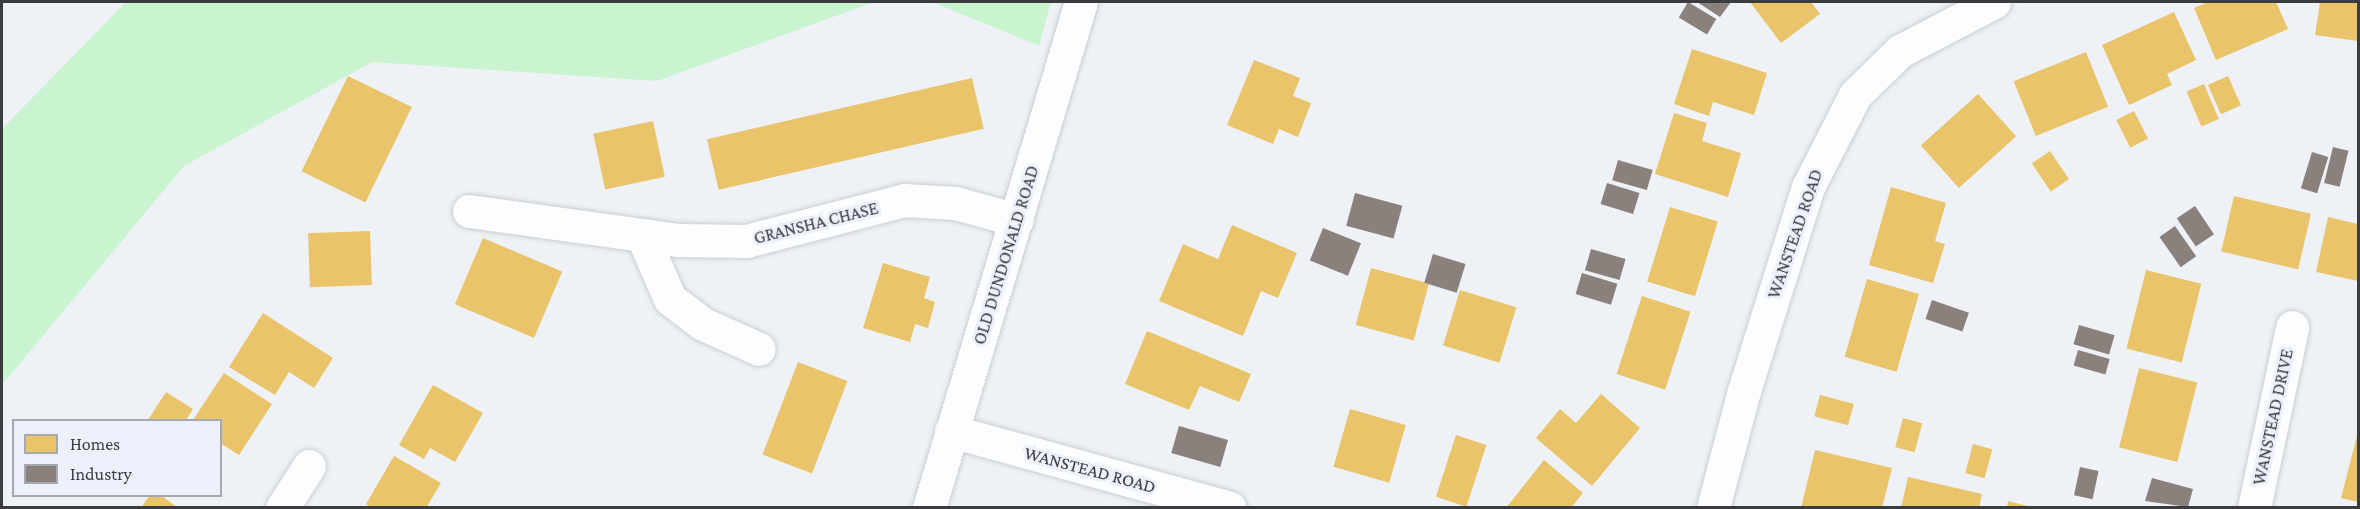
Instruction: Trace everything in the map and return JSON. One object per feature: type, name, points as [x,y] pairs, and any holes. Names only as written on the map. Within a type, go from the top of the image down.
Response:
[{"type":"street","name":"OLD DUNDONALD ROAD","points":[[928,507],[1017,220],[1081,2]]},
{"type":"street","name":"WANSTEAD ROAD","points":[[1713,507],[1744,391],[1808,187],[1855,94],[1900,51],[1994,2]]},
{"type":"street","name":"GRANSHA CHASE","points":[[469,211],[642,235],[746,242],[904,200],[955,203],[1017,220]]},
{"type":"street","points":[[642,235],[670,300],[703,324],[759,349]]},
{"type":"street","name":"WANSTEAD DRIVE","points":[[2254,507],[2292,327]]},
{"type":"street","name":"WANSTEAD ROAD","points":[[951,431],[1230,507]]},
{"type":"street","points":[[282,507],[309,466]]},
{"type":"green space","points":[[126,2],[874,2],[657,81],[372,62],[184,166],[2,385],[2,129]]},
{"type":"green space","points":[[932,2],[1051,2],[1039,46]]},
{"type":"building: Homes","points":[[1750,2],[1811,2],[1820,14],[1781,43]]},
{"type":"building: Homes","points":[[2208,2],[2276,2],[2288,29],[2216,60],[2194,8]]},
{"type":"building: Homes","points":[[2320,2],[2358,2],[2358,41],[2315,35]]},
{"type":"building: Homes","points":[[2174,12],[2196,60],[2167,74],[2172,85],[2129,105],[2102,45]]},
{"type":"building: Homes","points":[[1692,49],[1767,73],[1754,115],[1713,102],[1709,116],[1674,104]]},
{"type":"building: Homes","points":[[2086,52],[2108,107],[2036,136],[2014,81]]},
{"type":"building: Homes","points":[[1254,60],[1300,78],[1293,96],[1311,103],[1298,137],[1279,129],[1273,144],[1227,125]]},
{"type":"building: Homes","points":[[348,76],[412,107],[365,202],[302,171]]},
{"type":"building: Homes","points":[[2228,76],[2241,105],[2221,114],[2208,85]]},
{"type":"building: Homes","points":[[972,78],[984,129],[719,190],[707,139]]},
{"type":"building: Homes","points":[[2204,84],[2219,119],[2201,126],[2187,91]]},
{"type":"building: Homes","points":[[1978,94],[2016,136],[1959,188],[1921,146]]},
{"type":"building: Homes","points":[[2134,111],[2148,139],[2130,148],[2116,120]]},
{"type":"building: Homes","points":[[1674,113],[1707,123],[1702,141],[1741,153],[1728,197],[1655,174]]},
{"type":"building: Homes","points":[[653,121],[665,177],[605,189],[593,134]]},
{"type":"building: Homes","points":[[2050,151],[2069,179],[2051,191],[2032,163]]},
{"type":"building: Homes","points":[[1891,187],[1946,203],[1935,241],[1945,244],[1933,283],[1869,265]]},
{"type":"building: Homes","points":[[2234,196],[2311,214],[2298,269],[2221,252]]},
{"type":"building: Homes","points":[[1670,207],[1718,222],[1695,296],[1647,282]]},
{"type":"building: Homes","points":[[2328,217],[2358,224],[2358,281],[2316,272]]},
{"type":"building: Homes","points":[[1232,225],[1297,253],[1278,298],[1261,291],[1243,336],[1159,301],[1183,244],[1218,259]]},
{"type":"building: Homes","points":[[370,231],[372,285],[310,287],[308,233]]},
{"type":"building: Homes","points":[[483,238],[562,272],[534,338],[455,304]]},
{"type":"building: Homes","points":[[883,263],[930,277],[924,298],[935,302],[928,328],[915,324],[910,342],[863,328]]},
{"type":"building: Homes","points":[[1371,268],[1429,284],[1414,341],[1356,325]]},
{"type":"building: Homes","points":[[2146,270],[2201,284],[2182,362],[2126,349]]},
{"type":"building: Homes","points":[[1867,279],[1919,294],[1897,372],[1845,357]]},
{"type":"building: Homes","points":[[1460,290],[1516,307],[1499,363],[1443,345]]},
{"type":"building: Homes","points":[[1642,296],[1691,312],[1665,390],[1617,374]]},
{"type":"building: Homes","points":[[263,313],[333,358],[314,388],[289,372],[275,395],[229,367]]},
{"type":"building: Homes","points":[[1147,331],[1251,374],[1239,402],[1200,386],[1189,410],[1125,384]]},
{"type":"building: Homes","points":[[798,362],[847,381],[812,473],[763,454]]},
{"type":"building: Homes","points":[[2139,368],[2197,383],[2177,462],[2119,448]]},
{"type":"building: Homes","points":[[224,373],[272,404],[239,455],[222,444],[222,419],[194,419]]},
{"type":"building: Homes","points":[[433,385],[483,413],[455,462],[430,448],[424,459],[399,445]]},
{"type":"building: Homes","points":[[166,392],[193,409],[187,419],[149,419]]},
{"type":"building: Homes","points":[[1601,394],[1640,428],[1592,486],[1536,438],[1560,409],[1576,423]]},
{"type":"building: Homes","points":[[1820,395],[1854,404],[1848,425],[1814,416]]},
{"type":"building: Homes","points":[[1350,409],[1406,425],[1389,483],[1333,467]]},
{"type":"building: Homes","points":[[1903,418],[1922,423],[1915,452],[1895,447]]},
{"type":"building: Homes","points":[[2358,432],[2358,502],[2341,498]]},
{"type":"building: Homes","points":[[1456,435],[1486,445],[1466,507],[1436,497]]},
{"type":"building: Homes","points":[[1973,444],[1992,449],[1985,478],[1965,473]]},
{"type":"building: Homes","points":[[1815,450],[1892,468],[1882,508],[1801,508]]},
{"type":"building: Homes","points":[[394,456],[441,483],[426,508],[372,508],[366,504]]},
{"type":"building: Homes","points":[[1544,460],[1583,493],[1571,508],[1506,508]]},
{"type":"building: Homes","points":[[1908,477],[1982,494],[1979,508],[1901,508]]},
{"type":"building: Homes","points":[[148,497],[163,497],[178,508],[141,508]]},
{"type":"building: Homes","points":[[2008,501],[2032,507],[2032,508],[2007,508]]},
{"type":"building: Industry","points":[[1688,2],[1716,19],[1707,34],[1679,17]]},
{"type":"building: Industry","points":[[1697,2],[1731,2],[1720,17]]},
{"type":"building: Industry","points":[[2333,147],[2349,151],[2340,187],[2324,183]]},
{"type":"building: Industry","points":[[2312,152],[2328,157],[2317,193],[2301,188]]},
{"type":"building: Industry","points":[[1618,160],[1653,170],[1647,190],[1612,180]]},
{"type":"building: Industry","points":[[1607,183],[1640,193],[1633,214],[1601,204]]},
{"type":"building: Industry","points":[[1355,193],[1402,206],[1394,239],[1346,226]]},
{"type":"building: Industry","points":[[2195,206],[2214,234],[2196,246],[2177,218]]},
{"type":"building: Industry","points":[[2175,226],[2196,256],[2181,267],[2159,237]]},
{"type":"building: Industry","points":[[1323,228],[1361,243],[1348,276],[1310,260]]},
{"type":"building: Industry","points":[[1591,249],[1626,259],[1620,280],[1585,270]]},
{"type":"building: Industry","points":[[1433,254],[1466,264],[1457,293],[1424,283]]},
{"type":"building: Industry","points":[[1582,273],[1617,284],[1611,305],[1576,294]]},
{"type":"building: Industry","points":[[1932,300],[1969,313],[1962,332],[1925,319]]},
{"type":"building: Industry","points":[[2079,325],[2115,335],[2109,354],[2073,344]]},
{"type":"building: Industry","points":[[2078,350],[2110,359],[2105,374],[2074,365]]},
{"type":"building: Industry","points":[[1179,426],[1228,440],[1220,467],[1171,453]]},
{"type":"building: Industry","points":[[2080,467],[2099,471],[2093,499],[2074,495]]},
{"type":"building: Industry","points":[[2152,478],[2193,489],[2188,507],[2145,501]]}]
